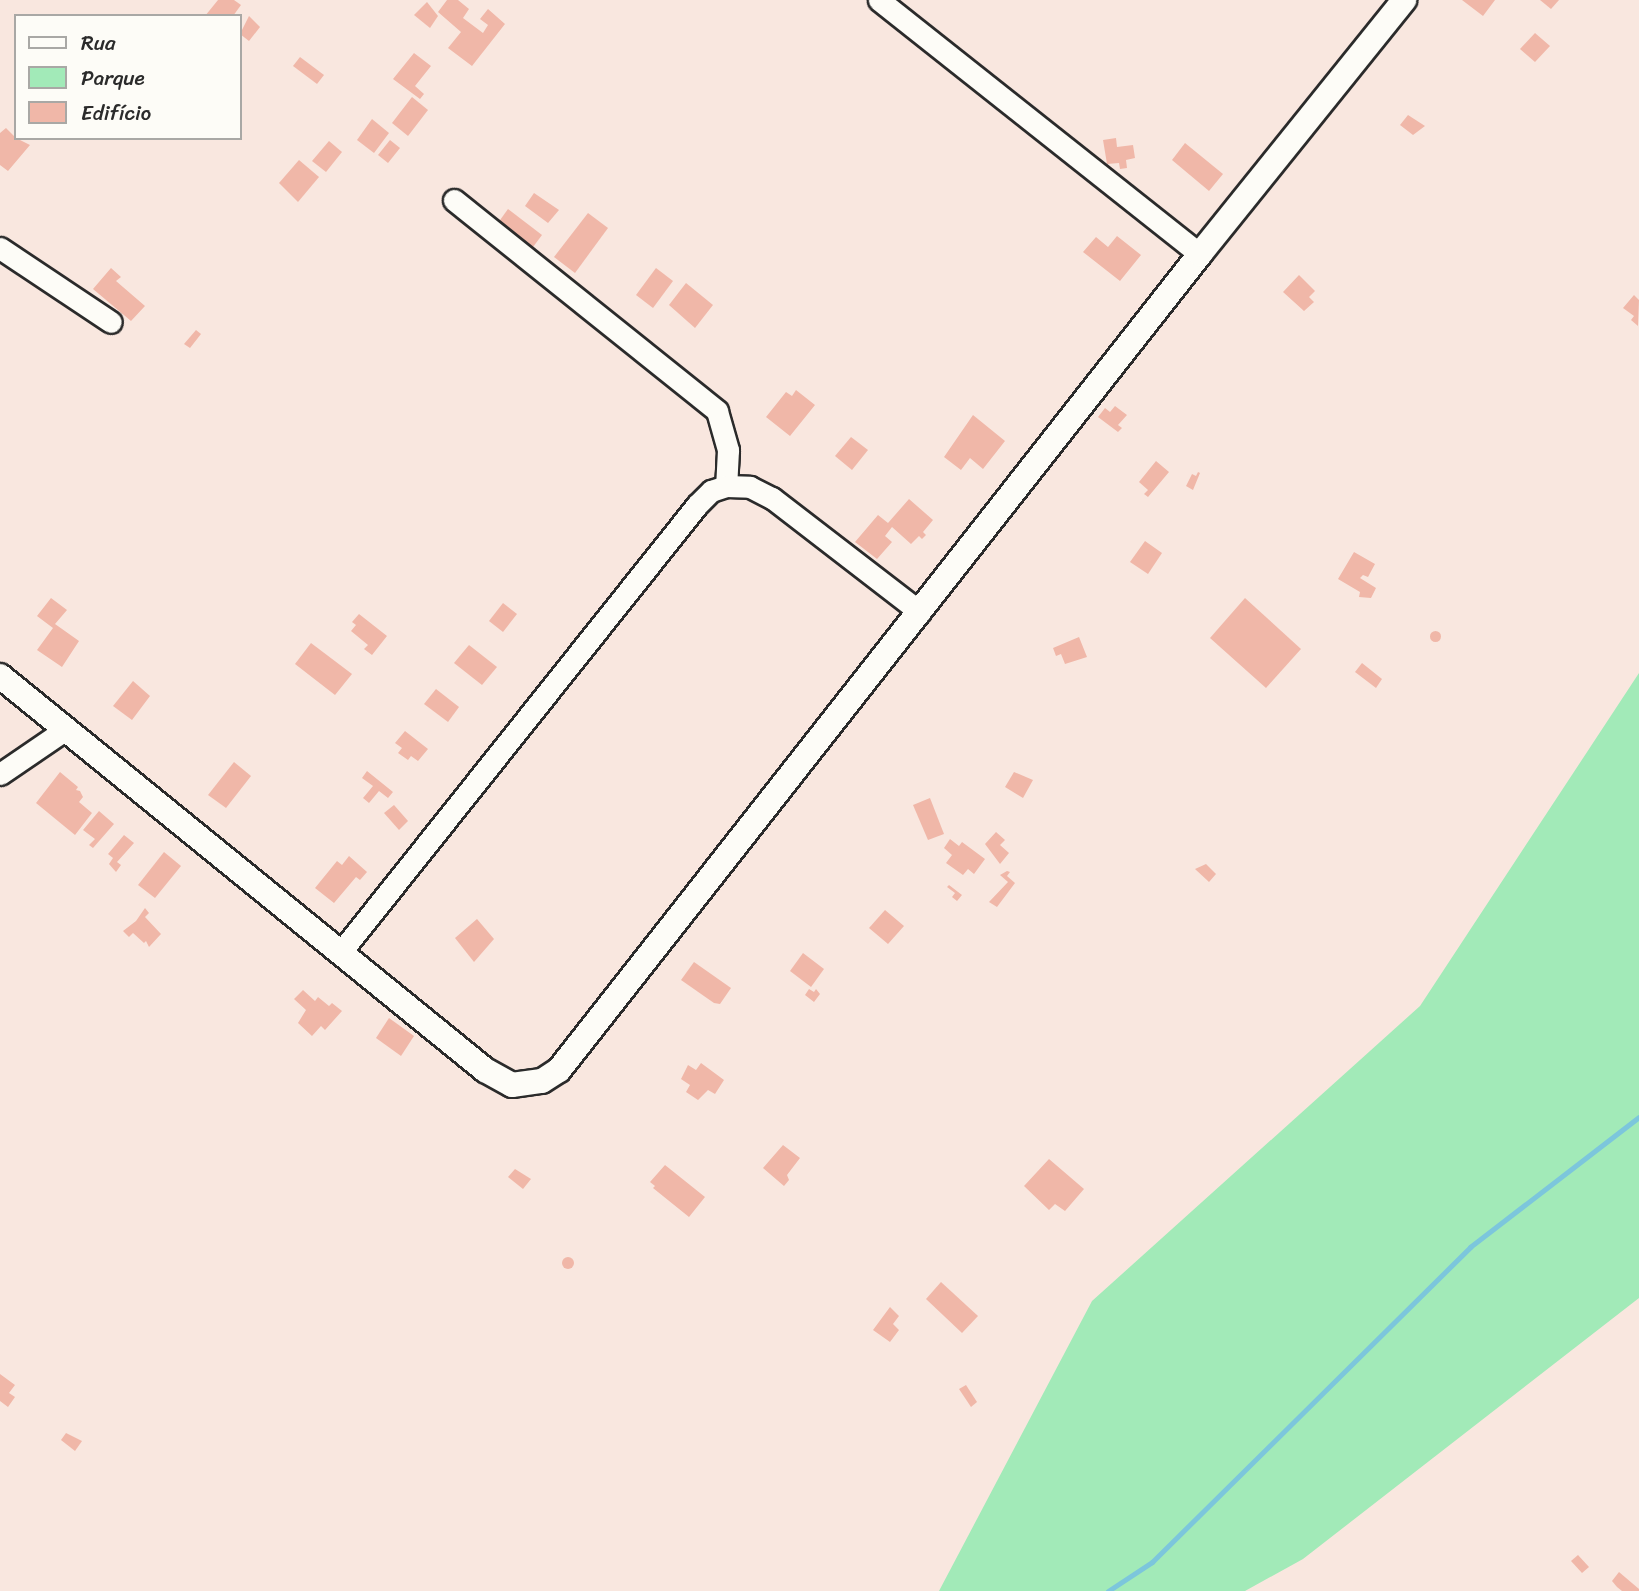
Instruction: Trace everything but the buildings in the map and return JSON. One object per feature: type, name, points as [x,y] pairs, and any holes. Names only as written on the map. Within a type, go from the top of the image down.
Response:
[{"type":"street","points":[[879,0],[1200,254]]},
{"type":"street","points":[[0,676],[499,1080],[512,1085],[542,1081],[559,1070],[1200,254],[1404,0]]},
{"type":"street","points":[[454,200],[718,411],[728,450],[726,486]]},
{"type":"street","points":[[0,248],[111,322]]},
{"type":"street","points":[[340,953],[697,505],[712,491],[726,486],[750,487],[772,498],[920,612]]},
{"type":"street","points":[[0,774],[65,729]]},
{"type":"green space","points":[[1639,673],[1639,1298],[1303,1559],[1245,1591],[939,1591],[1092,1301],[1420,1006]]},
{"type":"waterway","points":[[1108,1591],[1152,1562],[1470,1247],[1639,1117]]}]
